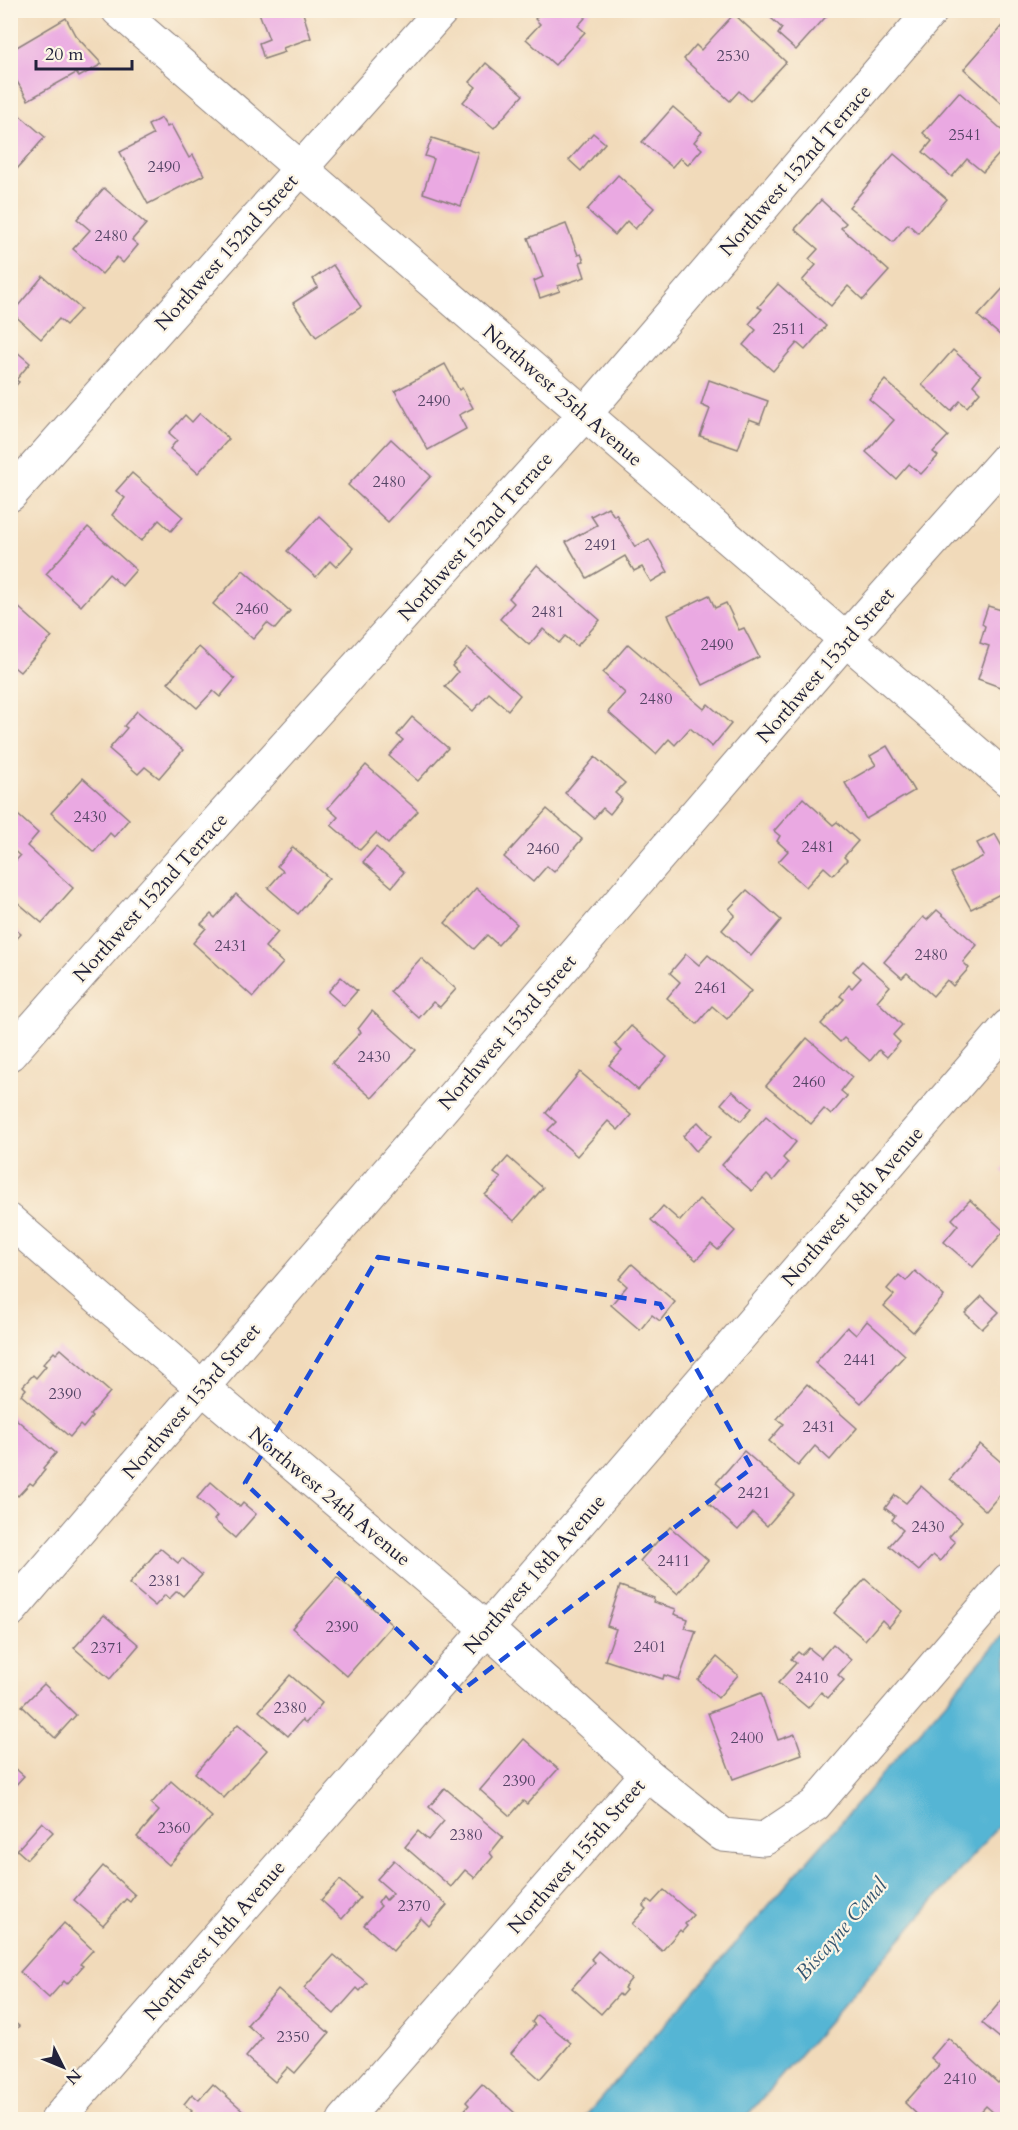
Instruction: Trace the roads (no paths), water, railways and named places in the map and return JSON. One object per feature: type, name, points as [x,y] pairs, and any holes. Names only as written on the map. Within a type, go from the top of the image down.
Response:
[{"type":"street","name":"Northwest 25th Avenue","points":[[118,10],[1008,780]]},
{"type":"street","name":"Northwest 152nd Street","points":[[10,495],[442,10]]},
{"type":"street","name":"Northwest 152nd Terrace","points":[[10,1054],[585,414],[932,10]]},
{"type":"street","name":"Northwest 153rd Street","points":[[10,1611],[846,639],[1008,457]]},
{"type":"street","name":"Northwest 18th Avenue","points":[[57,2120],[487,1629],[1008,1026]]},
{"type":"street","name":"Northwest 24th Avenue","points":[[10,1221],[487,1629],[647,1774]]},
{"type":"street","name":"Northwest 155th Street","points":[[344,2120],[647,1774],[723,1835],[764,1839],[814,1805],[1008,1580]]},
{"type":"water","name":"Biscayne Canal","points":[[1007,1631],[1007,1816],[744,2119],[583,2119]]}]
